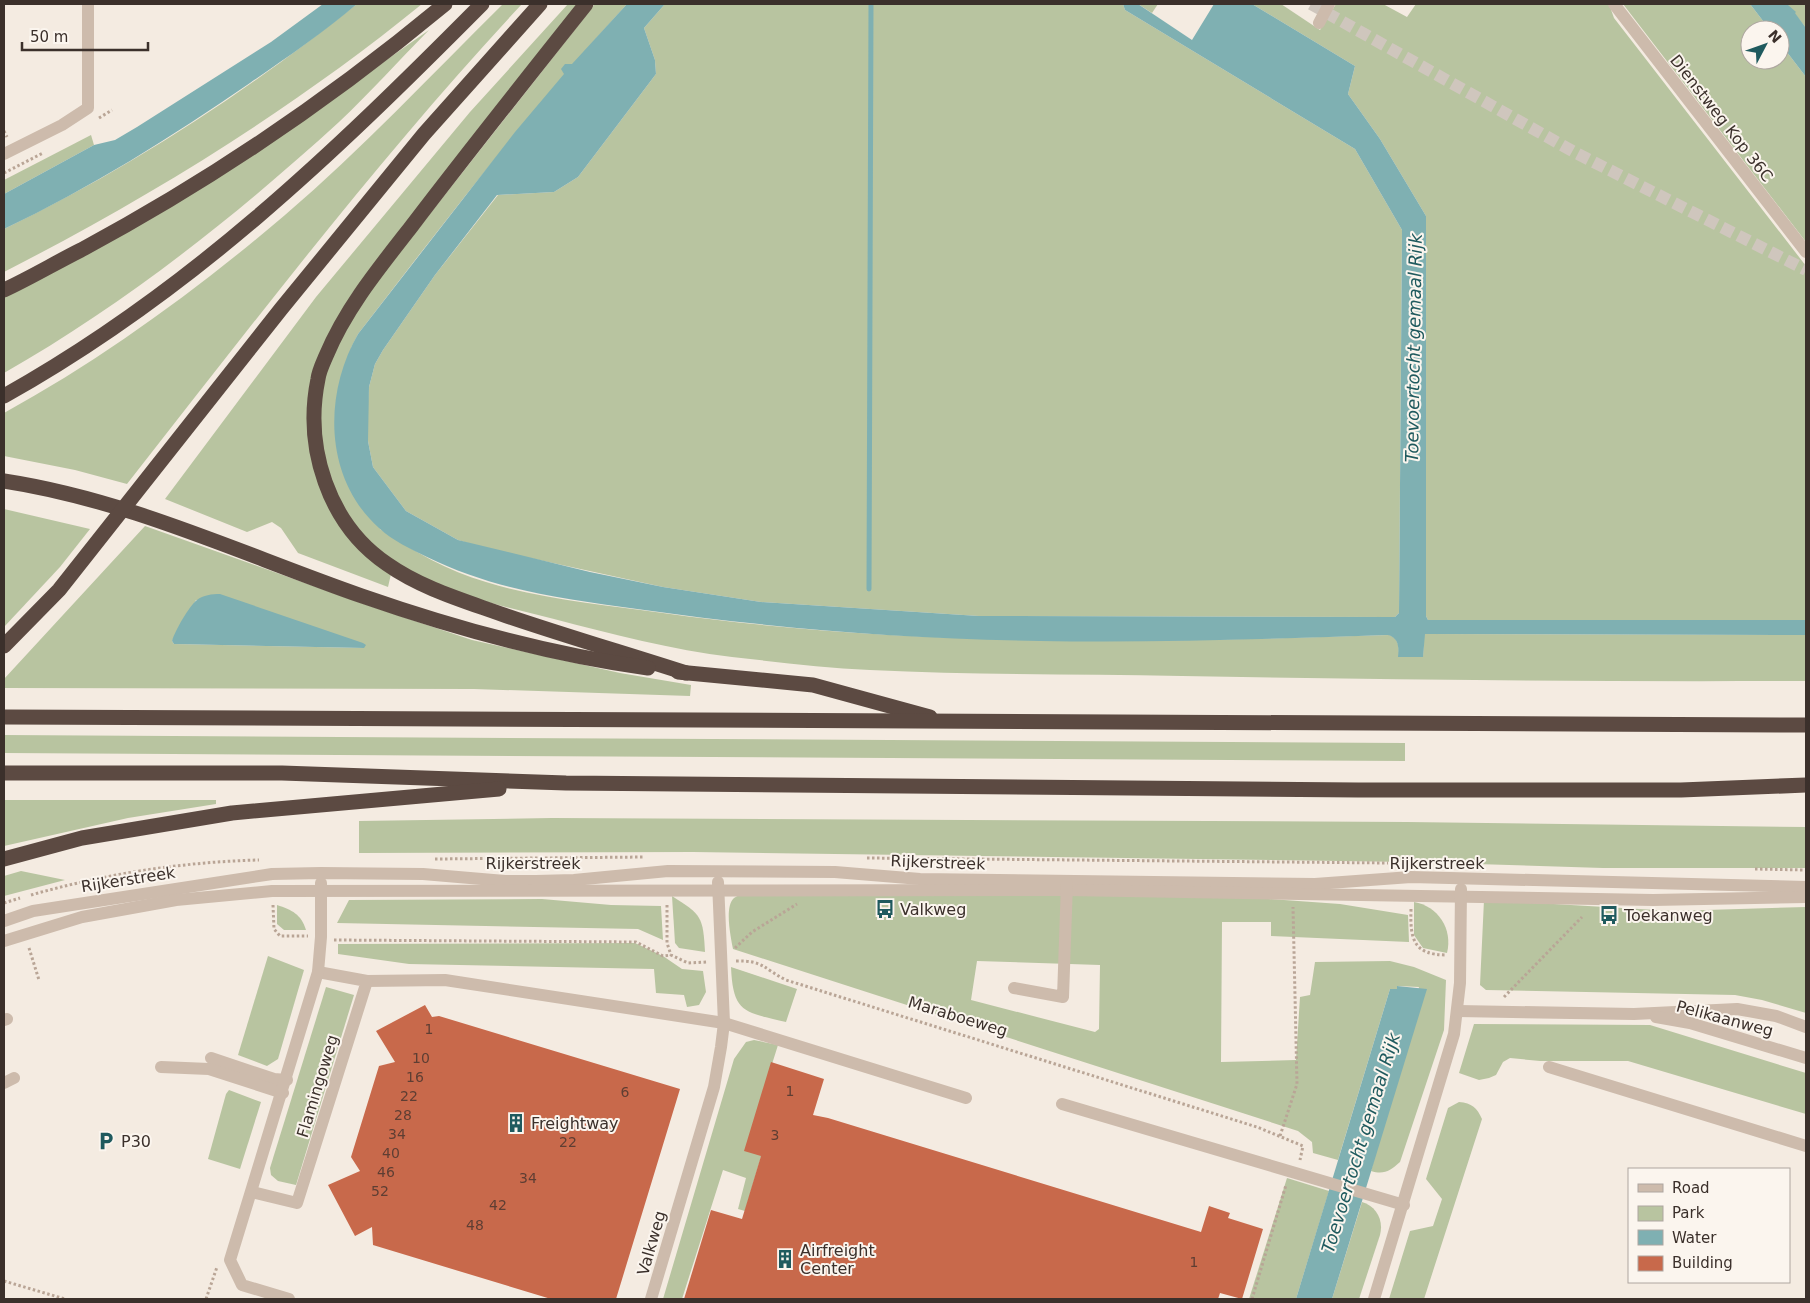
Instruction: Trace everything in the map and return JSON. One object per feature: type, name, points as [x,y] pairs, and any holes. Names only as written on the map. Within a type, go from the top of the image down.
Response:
[{"type":"highway","points":[[4,290],[120,229],[185,190],[334,91],[445,4]]},
{"type":"highway","points":[[4,396],[55,367],[169,289],[223,248],[363,124],[482,4]]},
{"type":"highway","points":[[4,646],[60,590],[144,486],[281,309],[424,134],[540,4]]},
{"type":"highway","points":[[586,4],[479,137],[359,295],[336,331],[318,378],[314,426],[321,472],[335,504],[354,534],[386,563],[418,583],[464,601],[686,673]]},
{"type":"highway","points":[[4,481],[87,498],[200,535],[363,596],[467,629],[622,664],[686,673],[813,685],[951,722]]},
{"type":"highway","points":[[4,717],[1806,726]]},
{"type":"highway","points":[[4,773],[282,773],[566,783],[1358,790],[1681,790],[1806,785]]},
{"type":"highway","points":[[4,858],[82,838],[232,813],[566,783]]},
{"type":"street","points":[[4,154],[62,124],[88,108],[88,4]]},
{"type":"street","points":[[1318,23],[1329,4]]},
{"type":"street","name":"Dienstweg Kop 36C","points":[[1614,4],[1806,252]]},
{"type":"street","name":"Rijkerstreek","points":[[4,921],[33,911],[195,884],[272,874],[423,874],[505,881],[536,881],[574,880],[668,871],[835,872],[920,879],[1067,885],[1293,888],[1411,895],[1653,900],[1806,897]]},
{"type":"street","name":"Valkweg","points":[[651,1299],[714,1087],[724,1023],[720,961],[718,872]]},
{"type":"street","name":"Flamingoweg","points":[[230,1260],[287,1080],[318,972],[321,937],[320,874]]},
{"type":"street","name":"Rijkerstreek","points":[[1293,888],[1411,877],[1806,887]]},
{"type":"street","points":[[1374,1299],[1404,1206],[1450,1048],[1458,1011],[1461,956],[1461,879]]},
{"type":"street","points":[[1014,988],[1063,998],[1067,885]]},
{"type":"street","name":"Rijkerstreek","points":[[4,941],[92,916],[176,900],[272,892],[718,890],[1067,885]]},
{"type":"street","points":[[318,972],[367,981],[445,980],[724,1023],[966,1098]]},
{"type":"street","name":"Flamingoweg","points":[[252,1192],[297,1203],[367,981]]},
{"type":"street","name":"Pelikaanweg","points":[[1458,1011],[1634,1014],[1736,1009],[1776,1016],[1806,1027]]},
{"type":"street","name":"Pelikaanweg","points":[[1634,1014],[1690,1023],[1806,1058]]},
{"type":"street","points":[[211,1058],[274,1079],[287,1080]]},
{"type":"street","points":[[161,1067],[209,1069],[283,1093]]},
{"type":"street","points":[[1549,1067],[1806,1146]]},
{"type":"street","points":[[1062,1104],[1404,1206]]},
{"type":"street","points":[[230,1260],[242,1285],[289,1299]]},
{"type":"path","points":[[1280,1136],[1297,1084],[1294,861]]},
{"type":"path","points":[[667,890],[667,943],[671,955]]},
{"type":"path","points":[[272,892],[274,929],[280,936],[321,937]]},
{"type":"path","points":[[1411,895],[1410,928],[1414,943],[1428,953],[1461,956]]},
{"type":"path","points":[[720,961],[752,932],[804,900]]},
{"type":"path","points":[[1489,1013],[1582,917]]},
{"type":"path","name":"Maraboeweg","points":[[321,937],[340,941],[636,942],[663,956],[671,955],[688,963],[751,960],[766,966],[774,974],[786,980],[1238,1121],[1280,1136],[1304,1146],[1297,1173]]},
{"type":"path","points":[[1252,1299],[1287,1181],[1294,1184],[1297,1173]]},
{"type":"path","points":[[206,1299],[217,1266],[230,1260]]},
{"type":"path","points":[[4,1280],[65,1299]]},
{"type":"green space","points":[[357,4],[422,4],[323,79],[220,149],[114,213],[4,272],[4,229],[97,181],[186,127],[230,98]]},
{"type":"green space","points":[[503,4],[522,4],[470,61],[369,179],[271,300],[127,484],[75,470],[4,456],[4,413],[114,346],[184,296],[285,215],[314,190],[396,111]]},
{"type":"green space","points":[[568,4],[578,4],[353,292],[312,375],[316,473],[391,574],[388,587],[298,553],[281,528],[272,522],[247,532],[165,499],[316,297],[470,112]]},
{"type":"green space","points":[[595,4],[627,4],[489,166],[358,334],[351,348],[380,529],[418,553],[472,577],[528,593],[663,613],[753,624],[844,632],[935,637],[1116,641],[1389,635],[1397,641],[1399,657],[1423,657],[1424,634],[1806,635],[1806,681],[1338,679],[948,673],[835,668],[710,654],[642,641],[470,597],[409,571],[371,544],[354,524],[340,502],[330,479],[319,427],[320,401],[328,366],[341,336],[363,299]]},
{"type":"green space","points":[[665,4],[1123,4],[1125,10],[1355,149],[1402,230],[1399,613],[1395,617],[979,616],[761,602],[663,587],[484,548],[458,540],[406,511],[373,467],[368,441],[367,415],[369,387],[375,364],[435,275],[498,195],[554,192],[578,177],[656,74],[655,60],[644,28]]},
{"type":"green space","points":[[1138,4],[1158,4],[1152,13]]},
{"type":"green space","points":[[1252,4],[1281,4],[1320,30],[1336,4],[1383,4],[1407,17],[1416,4],[1609,4],[1614,18],[1806,266],[1806,620],[1428,620],[1426,616],[1426,216],[1380,139],[1348,94],[1355,66]]},
{"type":"green space","points":[[1623,4],[1750,4],[1762,20],[1740,20],[1740,70],[1790,70],[1790,56],[1806,77],[1806,242]]},
{"type":"green space","points":[[1787,4],[1806,4],[1806,28]]},
{"type":"green space","points":[[429,30],[339,122],[220,225],[93,318],[4,373],[4,296],[338,94]]},
{"type":"green space","points":[[91,135],[94,145],[4,194],[4,180]]},
{"type":"green space","points":[[4,509],[90,529],[60,567],[4,627]]},
{"type":"green space","points":[[145,526],[361,603],[472,640],[620,673],[691,685],[690,696],[474,689],[4,688],[4,679]],"holes":[[[196,600],[364,648],[174,644],[172,641]]]},
{"type":"green space","points":[[4,735],[1405,743],[1405,761],[4,753]]},
{"type":"green space","points":[[4,800],[216,800],[216,804],[128,818],[4,846]]},
{"type":"green space","points":[[552,818],[1407,822],[1806,827],[1806,868],[1603,868],[1409,862],[693,852],[359,853],[359,821]]},
{"type":"green space","points":[[21,871],[65,880],[4,896],[4,876]]},
{"type":"green space","points":[[749,891],[1211,895],[1340,904],[1408,915],[1409,942],[1271,936],[1271,922],[1222,922],[1221,1062],[1296,1060],[1300,997],[1310,995],[1315,962],[1390,961],[1414,967],[1446,980],[1444,1030],[1400,1162],[1393,1168],[1380,1173],[1371,1171],[1419,987],[1398,986],[1397,989],[1390,989],[1338,1160],[1313,1153],[1312,1142],[1298,1131],[733,949],[729,908],[734,898]],"holes":[[[977,961],[1100,965],[1099,1029],[1095,1032],[971,1000]]]},
{"type":"green space","points":[[672,896],[690,908],[699,918],[702,924],[705,952],[679,948],[675,943]]},
{"type":"green space","points":[[542,899],[611,905],[661,906],[663,940],[638,929],[337,923],[349,900]]},
{"type":"green space","points":[[1484,900],[1673,911],[1806,907],[1806,1013],[1762,1000],[1735,995],[1486,990],[1480,985]]},
{"type":"green space","points":[[1414,902],[1430,908],[1442,920],[1448,935],[1447,953],[1423,948],[1414,935]]},
{"type":"green space","points":[[277,905],[299,916],[306,930],[284,930],[277,924]]},
{"type":"green space","points":[[635,943],[663,956],[682,969],[703,971],[706,992],[699,1005],[687,1007],[684,995],[656,993],[654,969],[409,964],[338,954],[338,944]]},
{"type":"green space","points":[[268,956],[304,970],[278,1059],[267,1066],[238,1055]]},
{"type":"green space","points":[[731,967],[797,989],[786,1022],[760,1016],[744,1008],[738,1002],[732,982]]},
{"type":"green space","points":[[326,987],[354,995],[296,1185],[278,1181],[271,1175],[270,1168]]},
{"type":"green space","points":[[1474,1024],[1650,1025],[1806,1073],[1806,1114],[1628,1061],[1540,1061],[1510,1058],[1503,1062],[1496,1075],[1479,1080],[1459,1073]]},
{"type":"green space","points":[[754,1040],[778,1045],[747,1144],[763,1150],[745,1211],[738,1209],[746,1178],[723,1170],[682,1299],[663,1299],[734,1059],[746,1042]]},
{"type":"green space","points":[[229,1090],[261,1102],[240,1169],[208,1159],[226,1094]]},
{"type":"green space","points":[[1459,1102],[1474,1107],[1482,1119],[1424,1299],[1389,1299],[1410,1231],[1433,1226],[1442,1199],[1426,1179],[1448,1108]]},
{"type":"green space","points":[[1287,1178],[1329,1191],[1296,1299],[1249,1299]]},
{"type":"green space","points":[[1362,1202],[1378,1214],[1381,1224],[1380,1235],[1359,1299],[1332,1299]]},
{"type":"water","points":[[323,4],[357,4],[291,55],[161,142],[99,179],[4,229],[4,194],[94,145],[115,140],[137,127],[271,42]]},
{"type":"water","name":"Toevoertocht gemaal Rijk","points":[[627,4],[665,4],[644,28],[655,60],[656,74],[578,177],[554,192],[497,195],[435,275],[375,364],[369,387],[368,441],[373,467],[406,511],[458,540],[590,572],[663,587],[761,602],[979,616],[1395,617],[1399,613],[1402,230],[1355,149],[1125,10],[1123,4],[1138,4],[1192,40],[1214,4],[1252,4],[1355,66],[1348,94],[1380,139],[1426,216],[1426,616],[1428,620],[1806,620],[1806,635],[1425,634],[1423,657],[1398,657],[1396,641],[1392,636],[1388,635],[1214,640],[1084,641],[990,640],[889,635],[737,622],[556,597],[478,578],[408,548],[384,533],[361,508],[348,486],[339,461],[335,436],[335,409],[339,383],[347,358],[358,334],[515,132],[564,74],[561,69],[565,64],[572,64]]},
{"type":"water","points":[[1750,4],[1787,4],[1796,12],[1806,28],[1806,77],[1790,56],[1790,20],[1762,20]]},
{"type":"water","points":[[220,594],[366,645],[364,648],[174,644],[172,641],[176,631],[194,603],[199,598]]},
{"type":"water","name":"Toevoertocht gemaal Rijk","points":[[1397,986],[1427,989],[1332,1299],[1296,1299],[1390,989],[1397,989]]},
{"type":"building","name":"Freightway","points":[[425,1005],[432,1017],[439,1016],[680,1089],[616,1299],[551,1299],[373,1245],[372,1227],[355,1236],[328,1185],[360,1171],[351,1157],[379,1066],[395,1062],[376,1031]]},
{"type":"building","points":[[771,1062],[824,1079],[813,1115],[1201,1232],[1209,1206],[1230,1213],[1228,1218],[1263,1229],[1242,1299],[1220,1293],[1218,1299],[684,1299],[711,1210],[742,1219],[761,1156],[744,1151]]},
{"type":"waterway","points":[[869,589],[871,4]]},
{"type":"tunnel","points":[[1311,4],[1576,153],[1806,270]]},
{"type":"place","name":"Valkweg","points":[[885,909]]},
{"type":"place","name":"Toekanweg","points":[[1609,915]]},
{"type":"place","name":"Freightway","points":[[516,1123]]},
{"type":"place","name":"P30","points":[[106,1141]]},
{"type":"place","name":"Airfreight Center","points":[[785,1259]]}]
